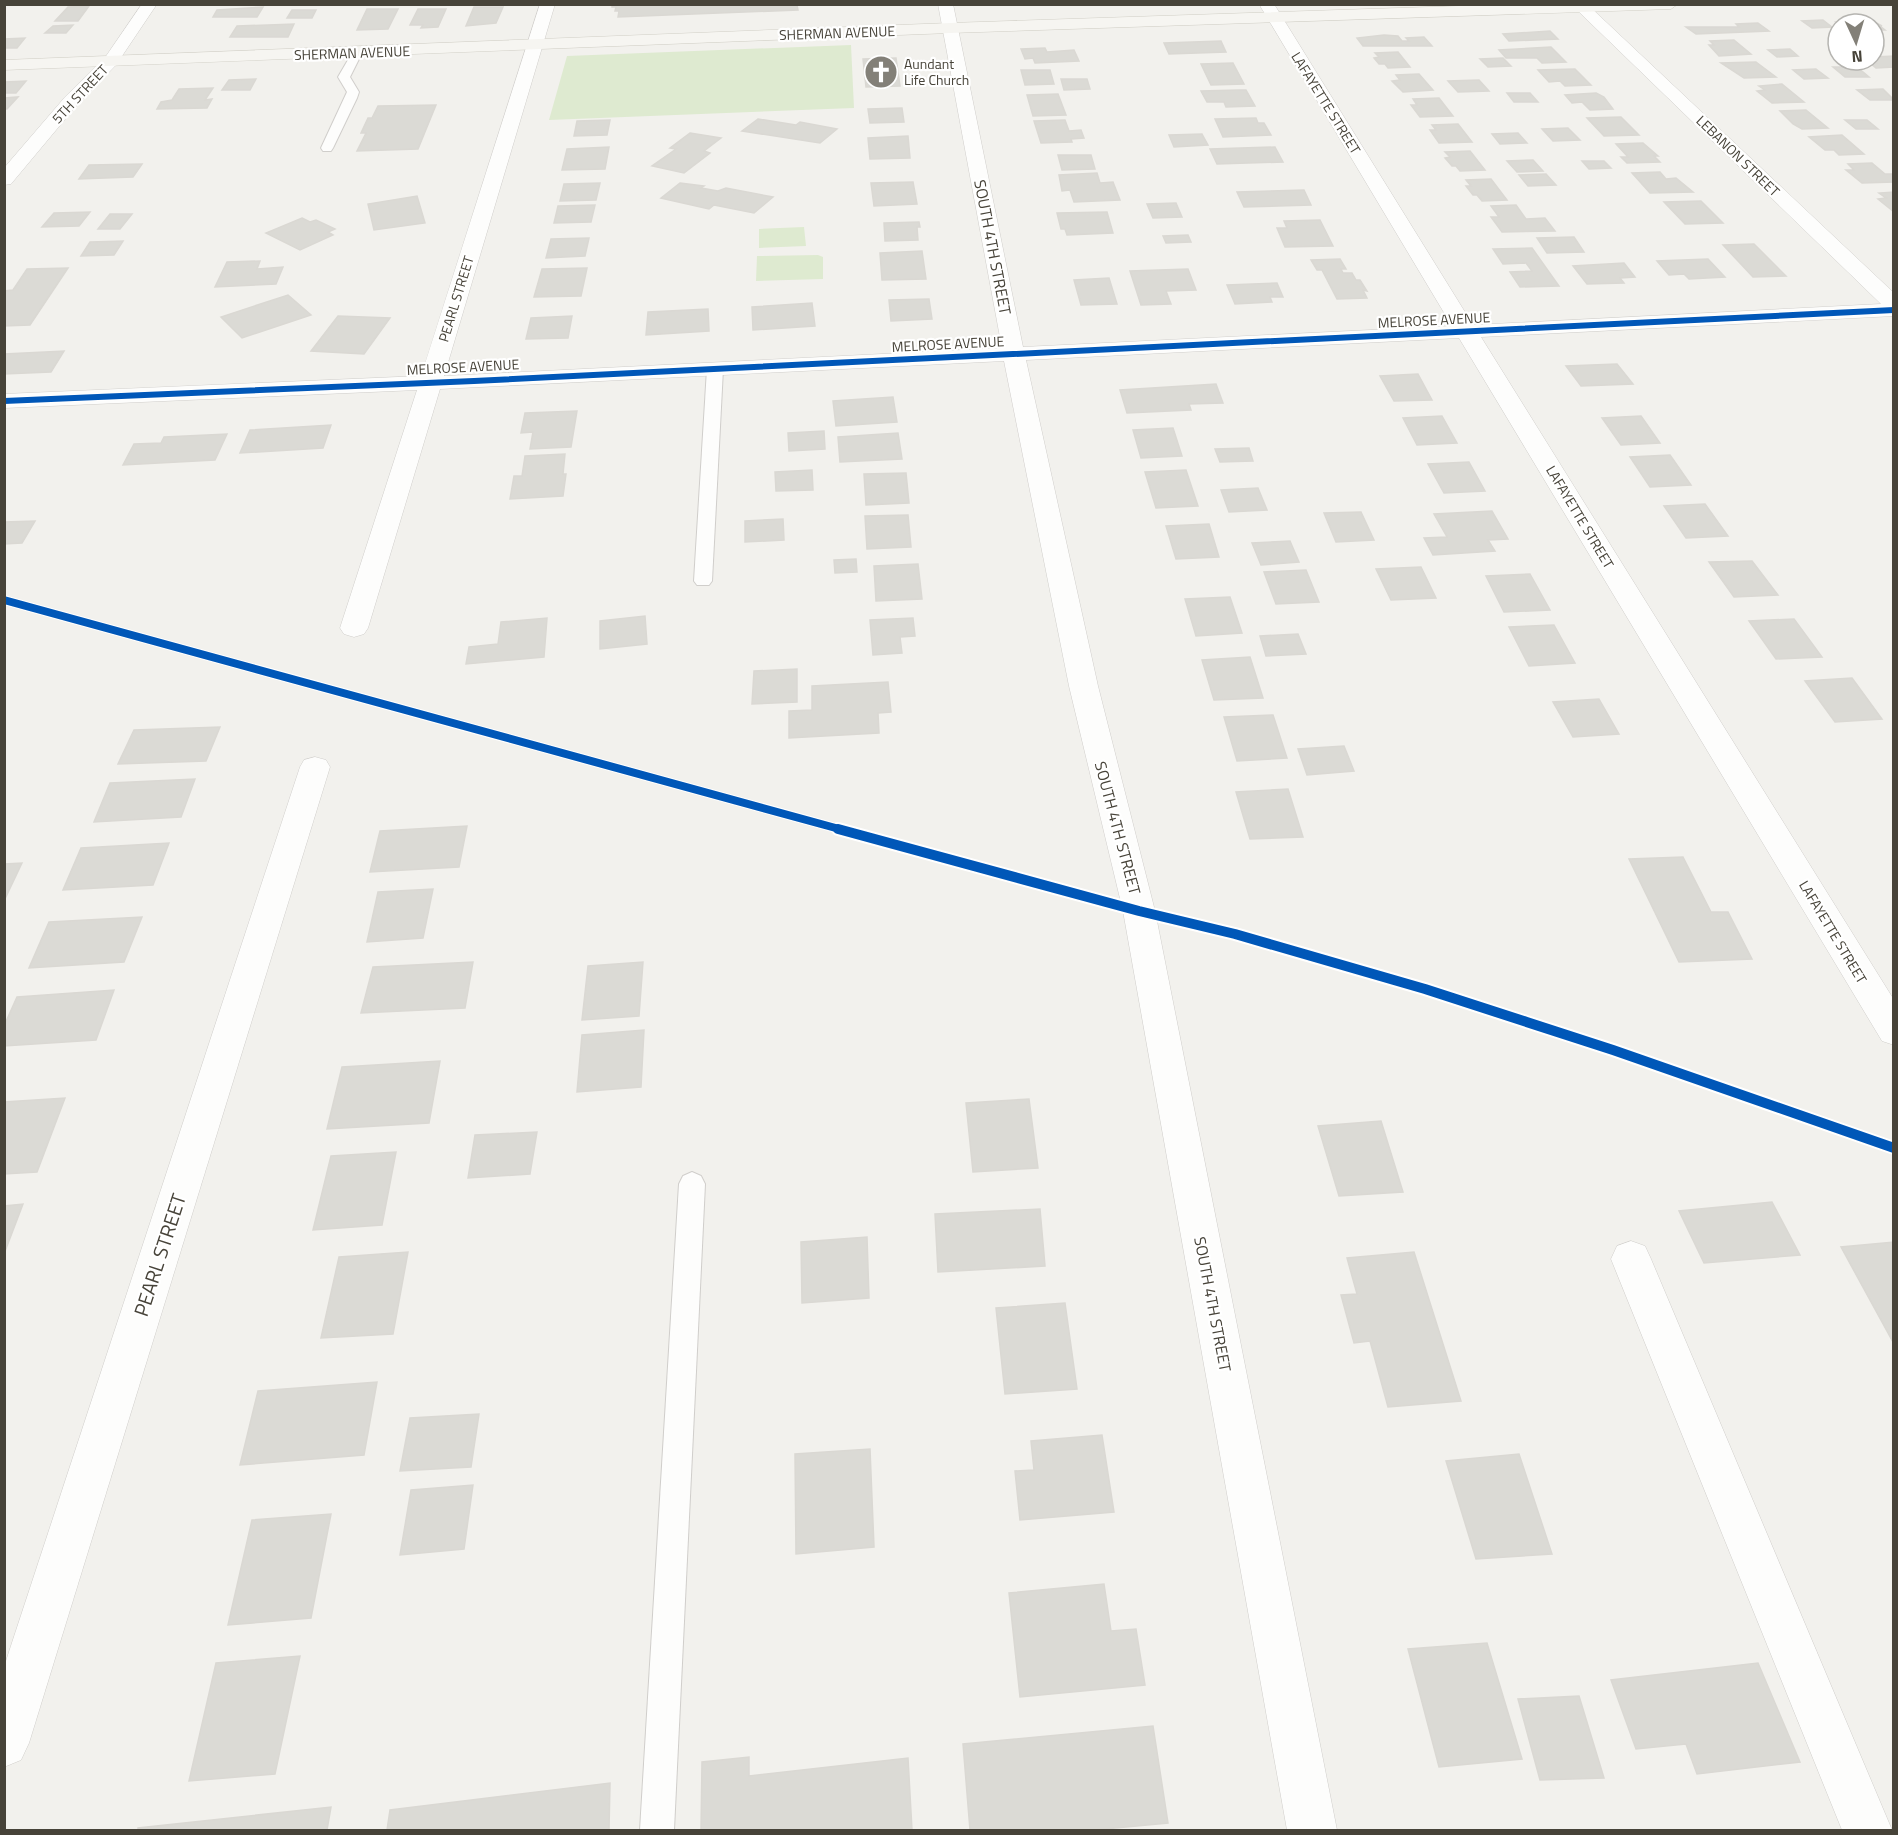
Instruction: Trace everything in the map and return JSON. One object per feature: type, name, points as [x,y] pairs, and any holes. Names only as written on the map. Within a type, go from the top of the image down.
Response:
[{"type":"street","name":"5TH STREET","points":[[4,180],[71,101],[110,62],[150,4]]},
{"type":"street","name":"PEARL STREET","points":[[354,628],[548,4]]},
{"type":"street","name":"SOUTH 4TH STREET","points":[[945,4],[1014,354],[1103,775],[1139,911],[1312,1830]]},
{"type":"street","name":"SHERMAN AVENUE","points":[[4,65],[357,53],[950,28],[1270,11],[1583,8],[1671,4]]},
{"type":"street","name":"LEBANON STREET","points":[[1583,8],[1893,305]]},
{"type":"street","name":"LAFAYETTE STREET","points":[[1270,11],[1893,1031]]},
{"type":"street","name":"MELROSE AVENUE","points":[[4,400],[430,383],[1893,310]]},
{"type":"street","name":"PEARL STREET","points":[[4,1743],[315,767]]},
{"type":"street","points":[[1631,1259],[1867,1830]]},
{"type":"lane","points":[[327,148],[353,92],[344,77],[357,53]]},
{"type":"lane","points":[[703,582],[715,369]]},
{"type":"lane","points":[[657,1830],[692,1184]]},
{"type":"green space","points":[[851,45],[854,108],[549,120],[567,56]]},
{"type":"green space","points":[[804,227],[806,246],[759,248],[759,229]]},
{"type":"green space","points":[[818,255],[823,257],[823,279],[756,281],[757,256]]},
{"type":"building","points":[[612,4],[801,5],[797,5],[798,10],[618,17],[619,11],[615,11],[616,7],[612,7]]},
{"type":"building","points":[[89,6],[78,21],[55,21],[68,7]]},
{"type":"building","points":[[263,7],[257,17],[213,17],[217,10]]},
{"type":"building","points":[[474,7],[503,7],[496,23],[466,26]]},
{"type":"building","points":[[367,9],[398,9],[388,29],[357,30]]},
{"type":"building","points":[[418,9],[446,9],[438,27],[421,28],[423,25],[410,25]]},
{"type":"building","points":[[292,10],[316,10],[312,18],[287,18]]},
{"type":"building","points":[[1823,20],[1826,22],[1826,27],[1812,28],[1802,21]]},
{"type":"building","points":[[1758,23],[1769,31],[1696,34],[1686,27],[1739,27],[1736,24]]},
{"type":"building","points":[[294,24],[288,37],[230,37],[237,26]]},
{"type":"building","points":[[73,25],[66,33],[45,33],[53,26]]},
{"type":"building","points":[[1550,31],[1558,39],[1509,41],[1503,34]]},
{"type":"building","points":[[1398,36],[1402,41],[1409,41],[1406,38],[1424,37],[1432,46],[1363,46],[1357,38]]},
{"type":"building","points":[[25,38],[17,48],[4,48],[4,39]]},
{"type":"building","points":[[1734,40],[1751,54],[1719,56],[1709,45],[1714,45],[1710,41]]},
{"type":"building","points":[[1221,41],[1226,52],[1169,54],[1164,43]]},
{"type":"building","points":[[1551,47],[1566,62],[1542,63],[1537,58],[1506,58],[1499,50]]},
{"type":"building","points":[[1045,48],[1047,52],[1074,50],[1079,61],[1035,63],[1033,58],[1025,59],[1021,49]]},
{"type":"building","points":[[1790,49],[1798,56],[1777,57],[1768,50]]},
{"type":"building","points":[[1398,52],[1410,67],[1388,68],[1385,64],[1379,64],[1374,58],[1379,57],[1375,53]]},
{"type":"building","points":[[1886,56],[1894,56],[1894,67],[1886,67]]},
{"type":"building","name":"Aundant Life Church","points":[[896,58],[900,86],[866,87],[863,59]]},
{"type":"building","points":[[1503,58],[1511,66],[1488,67],[1480,59]]},
{"type":"building","points":[[1756,62],[1776,77],[1744,78],[1721,63]]},
{"type":"building","points":[[1233,63],[1244,84],[1211,85],[1201,64]]},
{"type":"building","points":[[1575,69],[1591,85],[1565,86],[1560,81],[1549,82],[1538,70]]},
{"type":"building","points":[[1816,69],[1828,78],[1804,79],[1793,70]]},
{"type":"building","points":[[1021,70],[1050,70],[1054,84],[1025,85]]},
{"type":"building","points":[[1839,72],[1863,72],[1869,77],[1845,77]]},
{"type":"building","points":[[1419,74],[1433,90],[1403,92],[1392,81],[1400,80],[1396,75]]},
{"type":"building","points":[[256,79],[250,90],[222,90],[229,80]]},
{"type":"building","points":[[1061,79],[1087,79],[1090,89],[1064,90]]},
{"type":"building","points":[[1479,80],[1489,91],[1458,92],[1448,81]]},
{"type":"building","points":[[26,81],[16,93],[4,93],[4,82]]},
{"type":"building","points":[[1782,84],[1804,102],[1772,103],[1757,91],[1765,90],[1759,86]]},
{"type":"building","points":[[213,88],[205,100],[212,99],[207,108],[157,109],[161,102],[172,100],[179,89]]},
{"type":"building","points":[[1883,89],[1894,100],[1870,100],[1857,90]]},
{"type":"building","points":[[1246,90],[1255,106],[1226,107],[1224,102],[1207,102],[1201,91]]},
{"type":"building","points":[[1507,93],[1530,93],[1538,102],[1514,102]]},
{"type":"building","points":[[1596,93],[1604,97],[1613,109],[1590,110],[1582,102],[1572,103],[1565,95]]},
{"type":"building","points":[[1058,94],[1066,115],[1033,116],[1027,95]]},
{"type":"building","points":[[18,97],[7,109],[4,109],[4,98]]},
{"type":"building","points":[[1439,98],[1453,116],[1420,117],[1411,105],[1417,105],[1413,99]]},
{"type":"building","points":[[436,105],[418,149],[357,151],[366,133],[361,133],[368,118],[372,118],[378,106]]},
{"type":"building","points":[[902,108],[904,122],[870,123],[868,109]]},
{"type":"building","points":[[1806,110],[1828,128],[1802,129],[1793,124],[1780,111]]},
{"type":"building","points":[[1621,117],[1639,135],[1604,136],[1587,118]]},
{"type":"building","points":[[1256,118],[1258,123],[1264,123],[1271,135],[1223,137],[1215,119]]},
{"type":"building","points":[[758,119],[796,125],[800,122],[837,129],[820,143],[742,131]]},
{"type":"building","points":[[610,120],[607,135],[574,136],[577,121]]},
{"type":"building","points":[[1065,120],[1069,131],[1081,130],[1084,138],[1071,139],[1072,142],[1041,143],[1034,121]]},
{"type":"building","points":[[1845,120],[1867,120],[1878,129],[1856,129]]},
{"type":"building","points":[[1458,124],[1472,142],[1439,143],[1430,130],[1436,130],[1432,125]]},
{"type":"building","points":[[1568,128],[1580,140],[1553,141],[1542,129]]},
{"type":"building","points":[[690,133],[721,138],[704,151],[710,153],[684,173],[652,166],[676,149],[670,148]]},
{"type":"building","points":[[1518,133],[1527,143],[1500,144],[1492,134]]},
{"type":"building","points":[[1202,134],[1208,145],[1174,147],[1169,135]]},
{"type":"building","points":[[1842,135],[1864,154],[1839,155],[1834,150],[1825,150],[1809,137]]},
{"type":"building","points":[[908,136],[910,158],[870,159],[868,138]]},
{"type":"building","points":[[1643,143],[1658,156],[1654,156],[1660,162],[1627,163],[1621,157],[1628,157],[1616,144]]},
{"type":"building","points":[[609,147],[605,169],[562,170],[567,149]]},
{"type":"building","points":[[1275,147],[1283,162],[1217,164],[1210,149]]},
{"type":"building","points":[[1470,151],[1485,170],[1460,171],[1445,158],[1450,157],[1445,152]]},
{"type":"building","points":[[1058,155],[1091,155],[1095,169],[1062,170]]},
{"type":"building","points":[[1533,160],[1543,171],[1517,172],[1507,161]]},
{"type":"building","points":[[1582,161],[1604,161],[1611,168],[1589,169]]},
{"type":"building","points":[[1872,163],[1885,174],[1894,174],[1894,182],[1862,183],[1846,170],[1854,170],[1848,164]]},
{"type":"building","points":[[142,164],[133,177],[79,179],[89,165]]},
{"type":"building","points":[[1660,172],[1666,179],[1676,178],[1693,192],[1650,193],[1632,173]]},
{"type":"building","points":[[1097,173],[1100,183],[1113,182],[1120,200],[1074,202],[1070,190],[1062,191],[1059,175]]},
{"type":"building","points":[[1546,174],[1556,185],[1528,186],[1519,175]]},
{"type":"building","points":[[1491,179],[1507,200],[1482,201],[1466,186],[1471,186],[1466,180]]},
{"type":"building","points":[[913,182],[917,204],[874,206],[871,183]]},
{"type":"building","points":[[600,183],[596,200],[560,201],[564,184]]},
{"type":"building","points":[[680,183],[704,186],[701,188],[718,191],[726,188],[773,197],[754,213],[714,205],[709,209],[661,198]]},
{"type":"building","points":[[1304,190],[1311,205],[1244,207],[1237,192]]},
{"type":"building","points":[[1894,192],[1894,212],[1878,199],[1886,198],[1879,193]]},
{"type":"building","points":[[417,196],[425,223],[374,230],[368,204]]},
{"type":"building","points":[[1701,201],[1723,223],[1685,224],[1664,202]]},
{"type":"building","points":[[1176,203],[1182,217],[1153,218],[1147,204]]},
{"type":"building","points":[[595,205],[591,222],[554,223],[558,206]]},
{"type":"building","points":[[1516,205],[1526,219],[1545,218],[1555,231],[1502,232],[1491,217],[1499,217],[1491,206]]},
{"type":"building","points":[[90,212],[79,226],[42,227],[54,213]]},
{"type":"building","points":[[1107,212],[1113,233],[1067,235],[1065,229],[1061,229],[1057,213]]},
{"type":"building","points":[[110,214],[132,214],[120,229],[98,229]]},
{"type":"building","points":[[302,218],[310,222],[316,220],[335,229],[328,232],[333,235],[300,250],[266,233]]},
{"type":"building","points":[[1320,220],[1333,246],[1285,247],[1277,228],[1287,228],[1284,221]]},
{"type":"building","points":[[919,222],[918,240],[885,241],[884,223]]},
{"type":"building","points":[[1188,235],[1191,242],[1166,243],[1163,236]]},
{"type":"building","points":[[1574,237],[1584,252],[1547,253],[1537,238]]},
{"type":"building","points":[[589,238],[585,256],[546,258],[551,239]]},
{"type":"building","points":[[123,241],[114,255],[81,256],[90,242]]},
{"type":"building","points":[[1754,244],[1786,276],[1753,277],[1723,245]]},
{"type":"building","points":[[1532,248],[1559,286],[1520,287],[1510,272],[1532,271],[1526,263],[1503,264],[1493,249]]},
{"type":"building","points":[[922,251],[926,279],[882,280],[880,253]]},
{"type":"building","points":[[1340,259],[1346,269],[1341,269],[1343,273],[1352,273],[1356,280],[1360,280],[1367,291],[1363,290],[1367,298],[1337,299],[1322,270],[1317,270],[1311,260]]},
{"type":"building","points":[[1708,259],[1725,277],[1689,279],[1684,274],[1669,275],[1657,261]]},
{"type":"building","points":[[260,261],[257,269],[283,267],[276,284],[215,287],[227,262]]},
{"type":"building","points":[[1624,263],[1635,277],[1620,278],[1624,283],[1587,284],[1573,266]]},
{"type":"building","points":[[68,268],[30,325],[4,326],[4,291],[13,290],[27,269]]},
{"type":"building","points":[[587,268],[581,296],[534,297],[542,269]]},
{"type":"building","points":[[1188,269],[1196,290],[1166,291],[1171,304],[1141,305],[1130,271]]},
{"type":"building","points":[[1109,278],[1117,304],[1081,305],[1074,280]]},
{"type":"building","points":[[1277,283],[1283,297],[1270,297],[1272,302],[1235,304],[1227,285]]},
{"type":"building","points":[[288,295],[311,315],[242,338],[221,317]]},
{"type":"building","points":[[929,299],[932,319],[891,321],[889,300]]},
{"type":"building","points":[[812,303],[815,326],[753,330],[752,307]]},
{"type":"building","points":[[708,309],[709,331],[646,335],[648,312]]},
{"type":"building","points":[[338,316],[390,318],[364,354],[311,351]]},
{"type":"building","points":[[572,316],[568,338],[526,339],[531,318]]},
{"type":"building","points":[[64,351],[51,372],[4,374],[4,354]]},
{"type":"building","points":[[1617,364],[1633,384],[1581,386],[1566,366]]},
{"type":"building","points":[[1418,374],[1432,400],[1394,401],[1380,376]]},
{"type":"building","points":[[1216,384],[1223,403],[1189,404],[1191,410],[1127,413],[1120,390]]},
{"type":"building","points":[[893,397],[897,422],[836,426],[833,401]]},
{"type":"building","points":[[577,411],[571,447],[530,449],[533,432],[521,433],[525,413]]},
{"type":"building","points":[[1442,416],[1457,443],[1417,445],[1403,418]]},
{"type":"building","points":[[1641,416],[1660,443],[1621,445],[1602,418]]},
{"type":"building","points":[[331,425],[323,448],[240,453],[250,430]]},
{"type":"building","points":[[1173,428],[1182,456],[1141,458],[1133,430]]},
{"type":"building","points":[[824,431],[825,449],[789,451],[788,433]]},
{"type":"building","points":[[898,433],[902,459],[840,462],[838,437]]},
{"type":"building","points":[[227,434],[215,460],[123,465],[134,444],[161,443],[164,437]]},
{"type":"building","points":[[1249,448],[1253,461],[1220,462],[1215,449]]},
{"type":"building","points":[[565,454],[563,474],[566,474],[563,496],[510,499],[514,476],[522,476],[525,456]]},
{"type":"building","points":[[1670,455],[1691,485],[1650,487],[1630,457]]},
{"type":"building","points":[[1469,462],[1485,491],[1444,493],[1428,464]]},
{"type":"building","points":[[812,470],[813,490],[776,491],[775,472]]},
{"type":"building","points":[[1186,470],[1198,506],[1156,508],[1145,472]]},
{"type":"building","points":[[906,473],[909,503],[866,505],[864,474]]},
{"type":"building","points":[[1258,488],[1267,510],[1229,512],[1221,490]]},
{"type":"building","points":[[1705,504],[1728,536],[1686,538],[1664,506]]},
{"type":"building","points":[[1492,511],[1508,539],[1488,540],[1495,551],[1433,555],[1424,538],[1447,537],[1434,514]]},
{"type":"building","points":[[1361,512],[1374,540],[1336,542],[1324,513]]},
{"type":"building","points":[[908,515],[911,547],[867,549],[865,516]]},
{"type":"building","points":[[783,519],[784,540],[745,542],[745,521]]},
{"type":"building","points":[[35,521],[22,543],[4,544],[4,522]]},
{"type":"building","points":[[1209,524],[1219,557],[1176,559],[1166,526]]},
{"type":"building","points":[[1290,541],[1299,562],[1261,565],[1252,543]]},
{"type":"building","points":[[856,559],[857,572],[835,573],[834,560]]},
{"type":"building","points":[[1752,561],[1778,595],[1734,597],[1709,562]]},
{"type":"building","points":[[918,564],[922,599],[876,601],[874,566]]},
{"type":"building","points":[[1421,567],[1436,598],[1391,600],[1376,569]]},
{"type":"building","points":[[1306,570],[1319,602],[1276,604],[1264,572]]},
{"type":"building","points":[[1530,574],[1550,610],[1504,612],[1486,576]]},
{"type":"building","points":[[1230,597],[1242,633],[1196,636],[1185,599]]},
{"type":"building","points":[[645,616],[647,644],[600,649],[600,621]]},
{"type":"building","points":[[547,618],[544,657],[466,664],[469,647],[498,644],[501,622]]},
{"type":"building","points":[[913,618],[915,636],[900,637],[902,653],[873,655],[870,620]]},
{"type":"building","points":[[1794,619],[1822,657],[1776,659],[1749,621]]},
{"type":"building","points":[[1554,625],[1575,663],[1529,666],[1509,627]]},
{"type":"building","points":[[1298,634],[1306,654],[1266,656],[1260,636]]},
{"type":"building","points":[[1250,657],[1263,698],[1214,700],[1202,660]]},
{"type":"building","points":[[797,669],[797,702],[752,704],[754,671]]},
{"type":"building","points":[[1852,678],[1882,719],[1835,722],[1805,681]]},
{"type":"building","points":[[888,682],[891,712],[878,713],[879,733],[789,738],[789,711],[812,710],[812,686]]},
{"type":"building","points":[[1599,699],[1619,734],[1573,737],[1553,702]]},
{"type":"building","points":[[1273,715],[1287,758],[1237,761],[1224,717]]},
{"type":"building","points":[[220,727],[206,761],[118,764],[134,730]]},
{"type":"building","points":[[1344,746],[1354,771],[1307,775],[1298,749]]},
{"type":"building","points":[[195,779],[181,817],[94,822],[110,783]]},
{"type":"building","points":[[1288,789],[1303,837],[1250,839],[1236,792]]},
{"type":"building","points":[[467,826],[459,867],[370,872],[380,831]]},
{"type":"building","points":[[169,843],[153,885],[63,890],[81,848]]},
{"type":"building","points":[[1683,857],[1711,912],[1728,912],[1752,959],[1679,962],[1629,859]]},
{"type":"building","points":[[22,863],[4,901],[4,864]]},
{"type":"building","points":[[433,889],[423,938],[367,942],[378,892]]},
{"type":"building","points":[[142,917],[124,962],[29,968],[49,922]]},
{"type":"building","points":[[473,962],[465,1008],[361,1013],[373,967]]},
{"type":"building","points":[[643,962],[639,1016],[582,1020],[588,966]]},
{"type":"building","points":[[114,990],[96,1040],[4,1046],[4,1026],[17,997]]},
{"type":"building","points":[[644,1030],[641,1087],[577,1092],[582,1035]]},
{"type":"building","points":[[440,1061],[429,1123],[327,1129],[342,1067]]},
{"type":"building","points":[[65,1098],[37,1172],[4,1174],[4,1102]]},
{"type":"building","points":[[1029,1099],[1038,1168],[973,1172],[966,1103]]},
{"type":"building","points":[[1381,1121],[1403,1192],[1339,1196],[1318,1126]]},
{"type":"building","points":[[537,1132],[530,1174],[468,1178],[475,1135]]},
{"type":"building","points":[[396,1152],[382,1225],[313,1230],[331,1156]]},
{"type":"building","points":[[1772,1202],[1800,1255],[1704,1263],[1679,1211]]},
{"type":"building","points":[[23,1204],[4,1254],[4,1206]]},
{"type":"building","points":[[1040,1209],[1045,1266],[938,1272],[935,1214]]},
{"type":"building","points":[[867,1237],[869,1298],[802,1303],[801,1242]]},
{"type":"building","points":[[1894,1242],[1894,1344],[1841,1247]]},
{"type":"building","points":[[408,1252],[393,1334],[321,1338],[339,1257]]},
{"type":"building","points":[[1414,1252],[1461,1401],[1388,1407],[1370,1341],[1354,1343],[1341,1295],[1357,1294],[1347,1258]]},
{"type":"building","points":[[1065,1303],[1077,1389],[1005,1394],[996,1308]]},
{"type":"building","points":[[377,1382],[364,1455],[240,1465],[258,1391]]},
{"type":"building","points":[[479,1414],[471,1467],[400,1471],[410,1418]]},
{"type":"building","points":[[1102,1435],[1114,1512],[1020,1520],[1015,1471],[1034,1470],[1031,1441]]},
{"type":"building","points":[[870,1449],[874,1547],[796,1554],[795,1454]]},
{"type":"building","points":[[1519,1454],[1552,1554],[1476,1559],[1446,1461]]},
{"type":"building","points":[[473,1485],[464,1549],[400,1555],[411,1490]]},
{"type":"building","points":[[331,1514],[311,1618],[228,1625],[252,1520]]},
{"type":"building","points":[[1104,1584],[1111,1631],[1136,1629],[1145,1685],[1020,1697],[1009,1593]]},
{"type":"building","points":[[1487,1643],[1522,1759],[1439,1767],[1408,1649]]},
{"type":"building","points":[[300,1656],[275,1774],[189,1781],[216,1663]]},
{"type":"building","points":[[1758,1663],[1800,1762],[1697,1774],[1686,1744],[1636,1749],[1611,1680]]},
{"type":"building","points":[[1579,1696],[1604,1778],[1540,1780],[1518,1699]]},
{"type":"building","points":[[1153,1726],[1168,1823],[1094,1830],[970,1830],[963,1744]]},
{"type":"building","points":[[749,1757],[749,1776],[908,1758],[912,1830],[701,1830],[702,1762]]},
{"type":"building","points":[[610,1783],[609,1830],[387,1830],[390,1810]]},
{"type":"building","points":[[331,1807],[327,1830],[138,1830],[138,1828]]},
{"type":"cycle path","points":[[4,401],[474,381],[1894,310]]},
{"type":"cycle path","points":[[4,600],[1139,911],[1330,960],[1520,1019],[1894,1148]]},
{"type":"place","name":"Aundant Life Church","points":[[881,72]]}]
